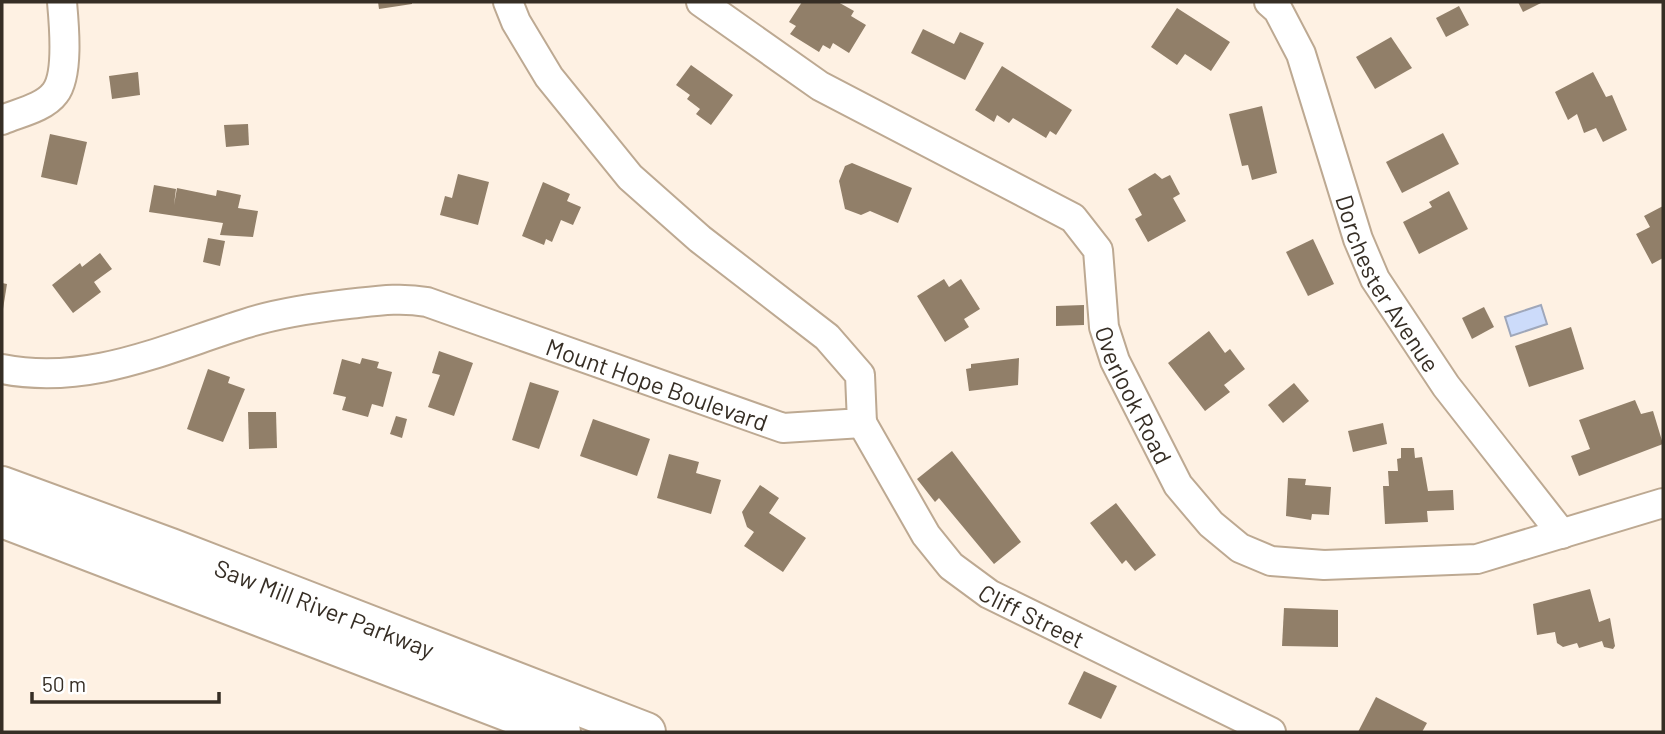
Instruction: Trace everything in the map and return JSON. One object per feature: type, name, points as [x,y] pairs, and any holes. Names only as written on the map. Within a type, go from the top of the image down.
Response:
[{"type":"highway","name":"Saw Mill River Parkway","points":[[2,486],[171,548],[646,732]]},
{"type":"highway","name":"Saw Mill River Parkway","points":[[2,517],[561,732]]},
{"type":"street","points":[[2,120],[38,105],[55,93],[62,74],[62,2]]},
{"type":"street","points":[[508,2],[516,22],[549,77],[630,177],[700,239],[827,337],[860,375],[862,423]]},
{"type":"street","name":"Overlook Road","points":[[701,2],[820,86],[1073,218],[1084,229],[1098,250],[1104,327],[1115,361],[1178,485],[1211,524],[1240,548],[1271,561],[1324,565],[1477,559],[1663,503]]},
{"type":"street","name":"Dorchester Avenue","points":[[1269,2],[1278,10],[1301,54],[1358,239],[1374,279],[1446,386],[1562,534]]},
{"type":"street","name":"Mount Hope Boulevard","points":[[2,369],[72,373],[127,363],[247,323],[313,309],[401,298],[427,302],[783,428],[862,423]]},
{"type":"street","name":"Cliff Street","points":[[862,423],[926,534],[951,565],[989,594],[1271,732]]},
{"type":"water","points":[[1541,305],[1547,324],[1511,336],[1505,317]]},
{"type":"building","points":[[378,2],[412,2],[412,4],[379,9]]},
{"type":"building","points":[[802,2],[838,2],[854,11],[851,16],[866,25],[849,53],[833,43],[830,49],[823,45],[819,52],[790,34],[796,26],[789,22]]},
{"type":"building","points":[[1518,2],[1543,2],[1523,12]]},
{"type":"building","points":[[1459,6],[1469,25],[1446,37],[1436,18]]},
{"type":"building","points":[[1177,8],[1230,42],[1211,71],[1185,54],[1177,65],[1151,47]]},
{"type":"building","points":[[923,29],[954,44],[960,32],[984,43],[965,80],[911,53]]},
{"type":"building","points":[[1391,37],[1412,68],[1375,89],[1356,57]]},
{"type":"building","points":[[691,65],[733,95],[711,125],[696,114],[700,109],[687,99],[690,95],[676,85]]},
{"type":"building","points":[[1002,66],[1072,110],[1056,135],[1050,131],[1046,138],[1013,118],[1009,123],[997,115],[994,122],[975,110]]},
{"type":"building","points":[[138,72],[140,95],[112,99],[109,76]]},
{"type":"building","points":[[1593,72],[1606,97],[1612,95],[1627,130],[1603,142],[1596,128],[1584,133],[1577,114],[1568,120],[1555,92]]},
{"type":"building","points":[[1262,106],[1277,173],[1252,180],[1248,165],[1242,166],[1229,114]]},
{"type":"building","points":[[248,124],[249,145],[226,147],[224,125]]},
{"type":"building","points":[[1443,133],[1459,164],[1402,193],[1386,162]]},
{"type":"building","points":[[50,134],[87,142],[77,185],[41,177]]},
{"type":"building","points":[[852,163],[912,188],[898,223],[870,211],[861,215],[845,209],[839,181],[845,166]]},
{"type":"building","points":[[1155,173],[1162,179],[1170,175],[1180,194],[1173,198],[1186,221],[1148,242],[1135,219],[1142,215],[1128,189]]},
{"type":"building","points":[[458,174],[489,182],[478,225],[440,215],[445,196],[452,198]]},
{"type":"building","points":[[543,182],[570,194],[567,201],[581,207],[573,225],[561,220],[552,242],[546,239],[544,245],[522,236]]},
{"type":"building","points":[[154,185],[176,189],[174,205],[177,188],[216,196],[217,190],[241,195],[238,208],[258,211],[253,237],[220,235],[223,223],[149,212]]},
{"type":"building","points":[[1449,191],[1468,229],[1419,254],[1403,222],[1432,207],[1429,202]]},
{"type":"building","points":[[1663,206],[1663,258],[1652,264],[1636,234],[1650,227],[1644,216]]},
{"type":"building","points":[[208,238],[225,241],[220,266],[203,262]]},
{"type":"building","points":[[1313,239],[1334,284],[1308,296],[1286,252]]},
{"type":"building","points":[[100,253],[112,269],[94,282],[101,292],[73,313],[52,285],[80,263],[82,267]]},
{"type":"building","points":[[944,279],[949,287],[961,279],[980,309],[964,319],[969,327],[945,342],[917,296]]},
{"type":"building","points":[[2,283],[7,284],[3,309],[2,309]]},
{"type":"building","points":[[1084,305],[1084,325],[1056,326],[1056,306]]},
{"type":"building","points":[[1484,307],[1494,327],[1472,339],[1462,318]]},
{"type":"building","points":[[1571,327],[1584,369],[1529,387],[1515,346]]},
{"type":"building","points":[[1209,331],[1225,353],[1230,349],[1245,369],[1224,385],[1230,392],[1205,411],[1168,363]]},
{"type":"building","points":[[439,351],[473,363],[454,416],[428,407],[440,375],[432,373]]},
{"type":"building","points":[[362,358],[379,362],[377,368],[392,372],[383,407],[372,404],[368,417],[342,410],[346,397],[333,394],[342,359],[360,364]]},
{"type":"building","points":[[1019,358],[1018,385],[969,391],[966,369],[971,368],[971,364]]},
{"type":"building","points":[[208,369],[230,377],[228,383],[245,389],[223,442],[187,429]]},
{"type":"building","points":[[530,382],[559,391],[539,449],[512,440]]},
{"type":"building","points":[[1294,383],[1309,401],[1283,423],[1268,405]]},
{"type":"building","points":[[1635,400],[1641,414],[1653,411],[1663,444],[1579,476],[1571,456],[1590,449],[1579,420]]},
{"type":"building","points":[[248,412],[276,412],[277,448],[249,449]]},
{"type":"building","points":[[396,416],[407,419],[402,438],[390,434]]},
{"type":"building","points":[[593,419],[650,439],[637,476],[580,456]]},
{"type":"building","points":[[1383,423],[1387,444],[1353,452],[1348,431]]},
{"type":"building","points":[[1401,448],[1414,448],[1415,458],[1422,457],[1428,491],[1453,490],[1454,510],[1427,511],[1428,522],[1385,524],[1383,486],[1389,486],[1388,471],[1398,471],[1397,459],[1401,458]]},
{"type":"building","points":[[952,451],[1021,542],[994,564],[939,498],[935,502],[917,479]]},
{"type":"building","points":[[669,454],[699,462],[696,473],[721,480],[711,514],[657,498]]},
{"type":"building","points":[[1288,478],[1306,479],[1305,485],[1331,487],[1329,515],[1312,514],[1311,520],[1286,516]]},
{"type":"building","points":[[760,485],[779,498],[769,513],[806,538],[783,572],[744,546],[754,532],[747,527],[742,512]]},
{"type":"building","points":[[1116,503],[1156,555],[1135,571],[1126,560],[1122,564],[1090,523]]},
{"type":"building","points":[[1590,589],[1599,622],[1610,618],[1615,646],[1613,649],[1604,647],[1602,641],[1579,648],[1577,643],[1563,647],[1557,643],[1555,632],[1537,635],[1533,604]]},
{"type":"building","points":[[1284,608],[1338,610],[1338,647],[1282,646]]},
{"type":"building","points":[[1084,671],[1117,686],[1101,719],[1068,704]]},
{"type":"building","points":[[1376,697],[1427,723],[1422,732],[1358,732]]}]
